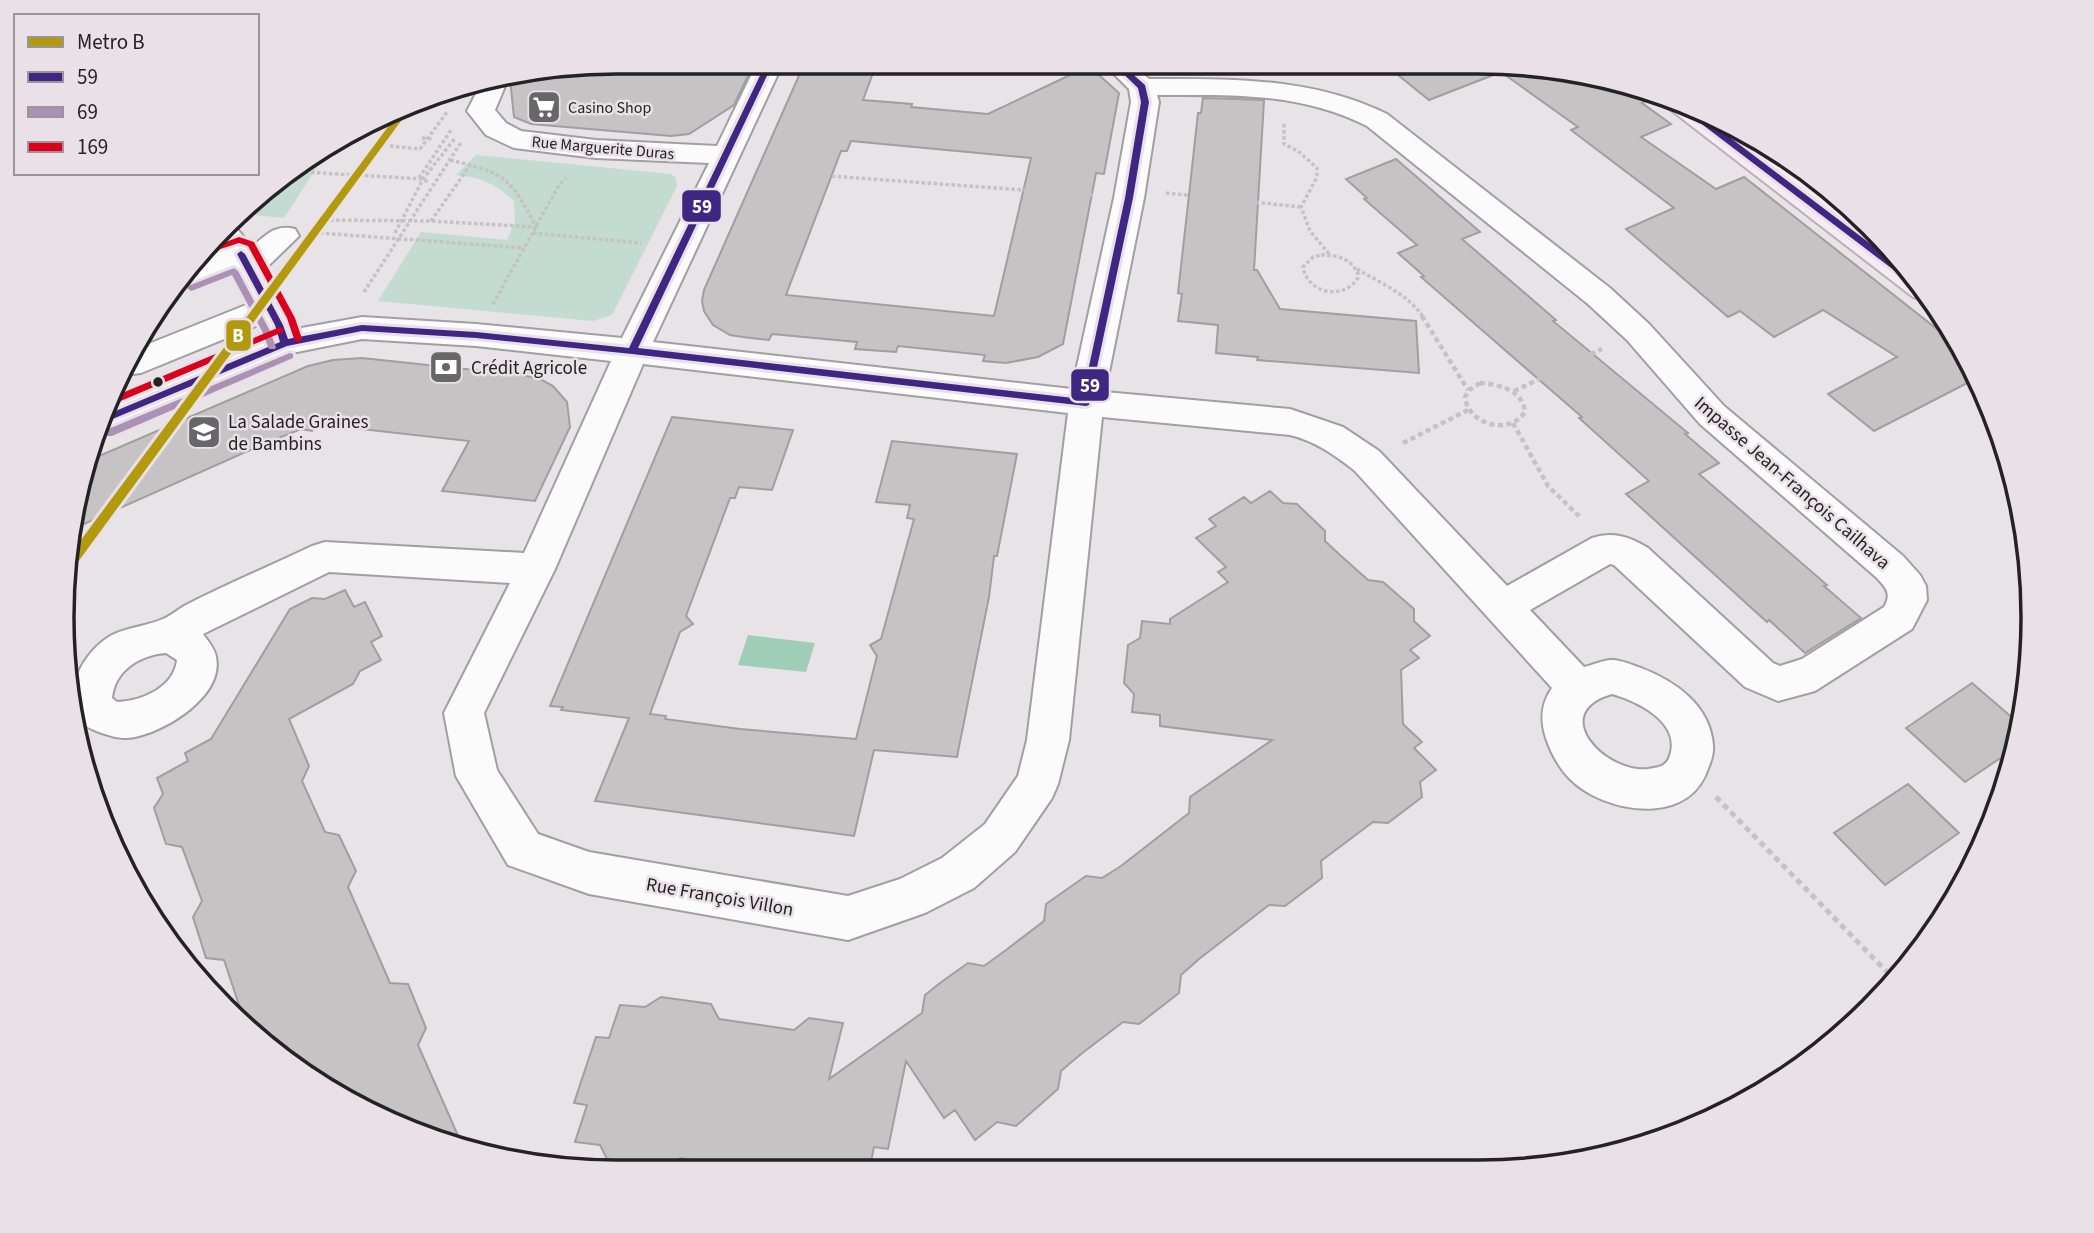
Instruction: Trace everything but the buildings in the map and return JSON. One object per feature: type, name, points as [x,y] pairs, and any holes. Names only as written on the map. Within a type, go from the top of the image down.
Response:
[{"type":"main road","points":[[1708,125],[1890,263]]},
{"type":"street","name":"Rue François Villon","points":[[765,74],[632,351],[536,569],[464,713],[477,776],[523,850],[589,873],[848,918],[909,898],[958,873],[1000,838],[1037,784],[1048,740],[1086,403],[1129,194],[1145,102],[1142,87]]},
{"type":"street","points":[[1128,74],[1142,87]]},
{"type":"street","name":"Impasse Jean-François Cailhava","points":[[1142,87],[1284,92],[1339,102],[1377,120],[1599,296],[1638,332],[1712,415],[1890,567],[1907,586],[1908,600],[1898,618],[1886,626],[1801,679],[1778,684],[1759,675],[1656,578],[1622,551]]},
{"type":"street","name":"Rue Marguerite Duras","points":[[482,103],[496,129],[514,139],[723,165]]},
{"type":"street","points":[[203,264],[240,241],[298,234]]},
{"type":"street","points":[[240,241],[285,343]]},
{"type":"street","points":[[137,362],[270,308]]},
{"type":"street","points":[[112,415],[285,343],[362,328],[476,335],[632,351],[1313,427],[1332,435],[1367,461],[1577,687]]},
{"type":"street","points":[[1504,606],[1605,549],[1622,551]]},
{"type":"street","points":[[169,636],[197,618],[325,556],[536,569]]},
{"type":"street","points":[[1612,677],[1633,681],[1653,690],[1671,703],[1684,720],[1692,738],[1693,756],[1686,772],[1673,784],[1654,791],[1632,791],[1609,784],[1588,771],[1573,754],[1563,735],[1560,716],[1566,699],[1577,687],[1593,679],[1612,677]]},
{"type":"path","points":[[1284,92],[1284,144],[1298,151],[1317,168],[1317,177],[1301,207],[1310,231],[1330,255]]},
{"type":"path","points":[[416,154],[457,98]]},
{"type":"path","points":[[338,331],[449,160],[482,103]]},
{"type":"path","points":[[395,233],[426,180],[482,103]]},
{"type":"path","points":[[325,225],[389,124]]},
{"type":"path","points":[[422,138],[435,139]]},
{"type":"path","points":[[390,146],[420,149]]},
{"type":"path","points":[[476,335],[559,185],[596,149]]},
{"type":"path","points":[[449,160],[481,164],[509,179],[536,227]]},
{"type":"path","points":[[471,164],[430,221],[536,227]]},
{"type":"path","points":[[723,165],[771,171],[1301,207]]},
{"type":"path","points":[[302,175],[426,180]]},
{"type":"path","points":[[240,241],[262,205]]},
{"type":"path","points":[[533,233],[684,247]]},
{"type":"path","points":[[298,234],[400,237],[524,248]]},
{"type":"path","points":[[1357,269],[1357,282],[1346,290],[1318,289],[1305,279],[1303,267],[1313,257],[1330,255],[1347,259],[1357,269],[1403,296],[1417,308],[1468,390]]},
{"type":"path","points":[[1514,391],[1638,332]]},
{"type":"path","points":[[1480,383],[1514,391],[1524,408],[1520,419],[1513,423],[1494,425],[1474,417],[1468,410],[1465,396],[1468,390],[1480,383]]},
{"type":"path","points":[[1367,461],[1468,410]]},
{"type":"path","points":[[1513,423],[1548,486],[1567,506],[1622,551]]},
{"type":"path","points":[[1686,772],[1729,808],[1888,973]]},
{"type":"shaded area","points":[[476,155],[671,174],[676,178],[677,186],[612,315],[593,321],[378,301],[421,232],[507,240],[515,222],[514,201],[488,182],[456,175]]},
{"type":"shaded area","points":[[321,161],[284,218],[251,215]]},
{"type":"shaded area","points":[[748,635],[815,643],[806,672],[738,665]]},
{"type":"metro line","name":"B","points":[[77,554],[397,120]]},
{"type":"transit line","name":"59","points":[[632,351],[765,74]]},
{"type":"transit line","name":"59","points":[[112,417],[285,343],[362,328],[476,335],[632,351],[1086,403],[1129,198],[1145,102],[1142,87],[1128,74]]},
{"type":"transit line","name":"59","points":[[1709,125],[1890,263]]},
{"type":"transit line","name":"169","points":[[218,248],[239,240],[251,244],[291,318],[298,339]]},
{"type":"transit line","name":"59","points":[[241,254],[279,325],[285,343]]},
{"type":"transit line","name":"69","points":[[191,288],[234,271],[272,347]]},
{"type":"transit line","name":"169","points":[[120,398],[280,330]]},
{"type":"transit line","name":"69","points":[[109,433],[290,356]]},
{"type":"place","name":"Casino Shop","points":[[544,107]]},
{"type":"place","name":"Crédit Agricole","points":[[446,367]]},
{"type":"place","name":"La Salade Graines de Bambins","points":[[204,432]]}]
